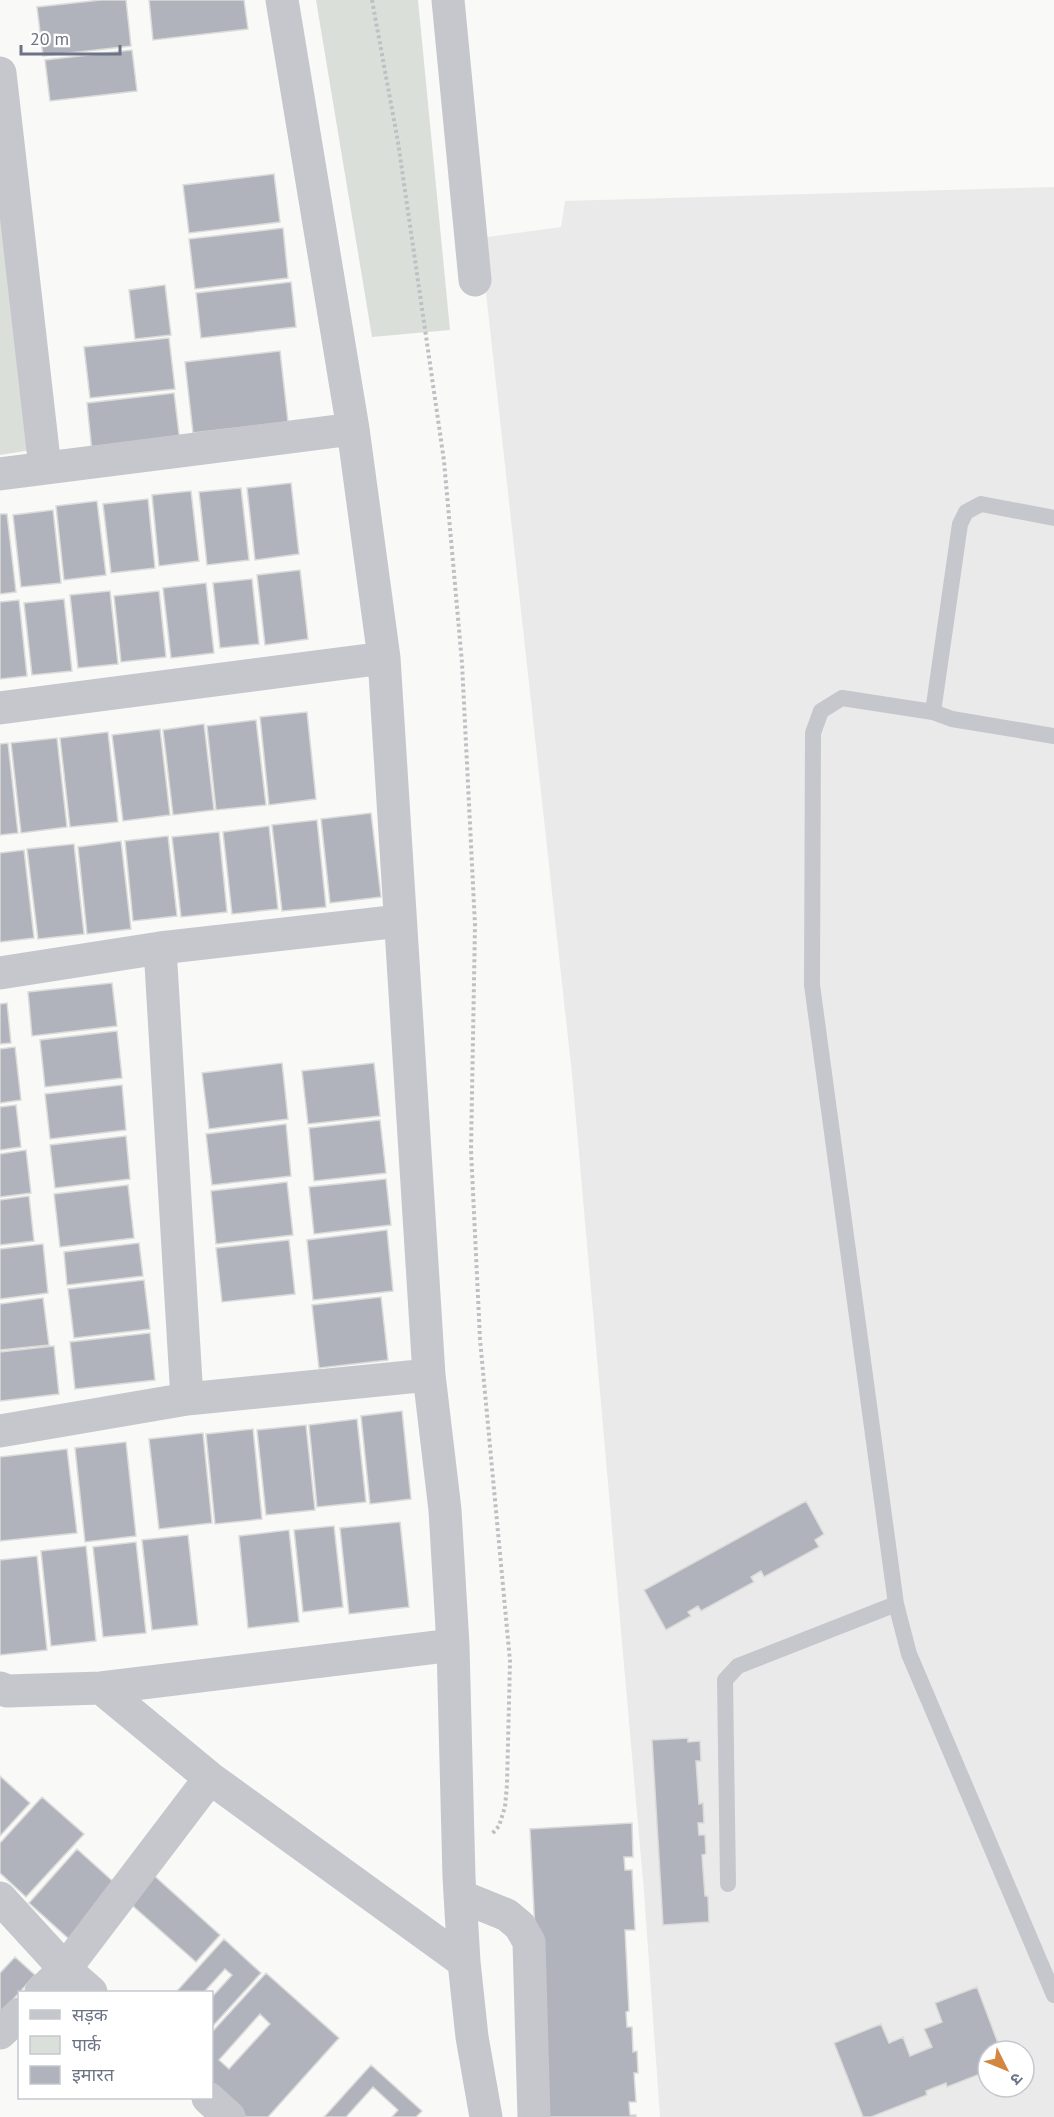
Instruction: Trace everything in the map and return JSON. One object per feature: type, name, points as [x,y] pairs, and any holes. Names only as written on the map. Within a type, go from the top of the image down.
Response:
[{"type":"street","points":[[282,0],[353,429],[384,658],[429,1375],[445,1510],[453,1645],[464,1962],[472,2037],[486,2117]]},
{"type":"street","points":[[448,0],[475,280]]},
{"type":"street","points":[[0,73],[45,468]]},
{"type":"street","points":[[0,474],[353,429]]},
{"type":"street","points":[[0,708],[384,658]]},
{"type":"street","points":[[0,973],[160,948],[400,921]]},
{"type":"street","points":[[160,948],[187,1399]]},
{"type":"street","points":[[0,1431],[187,1399],[429,1375]]},
{"type":"street","points":[[0,1688],[7,1691],[101,1688],[453,1645]]},
{"type":"street","points":[[101,1688],[210,1778],[464,1962]]},
{"type":"street","points":[[42,1991],[64,1969],[210,1778]]},
{"type":"street","points":[[460,1896],[507,1915],[520,1926],[529,1942],[534,2117]]},
{"type":"street","points":[[0,1898],[64,1969],[90,1991]]},
{"type":"street","points":[[0,2033],[18,2016]]},
{"type":"street","points":[[210,2099],[229,2117]]},
{"type":"lane","points":[[933,712],[960,524],[966,512],[981,504],[1054,518]]},
{"type":"lane","points":[[1054,736],[952,719],[933,712],[842,698],[821,711],[813,733],[812,986],[896,1605],[909,1654],[1054,1995]]},
{"type":"lane","points":[[728,1884],[725,1680],[738,1666],[896,1605]]},
{"type":"path","points":[[372,0],[399,142],[444,461],[462,663],[475,925],[471,1150],[479,1327],[510,1661],[505,1806],[499,1826],[490,1837]]},
{"type":"shaded area","points":[[1054,187],[1054,2117],[660,2117],[644,1892],[572,1074],[480,238],[561,227],[565,201]]},
{"type":"green space","points":[[316,0],[418,0],[450,330],[372,337]]},
{"type":"green space","points":[[0,193],[31,450],[0,455]]},
{"type":"building","points":[[101,0],[126,0],[131,46],[43,56],[37,7]]},
{"type":"building","points":[[149,0],[244,0],[248,29],[153,40]]},
{"type":"building","points":[[132,50],[137,91],[50,101],[45,60]]},
{"type":"building","points":[[274,174],[280,222],[189,233],[183,185]]},
{"type":"building","points":[[283,228],[288,278],[195,289],[189,239]]},
{"type":"building","points":[[291,282],[296,327],[201,338],[196,293]]},
{"type":"building","points":[[165,285],[171,335],[135,339],[129,290]]},
{"type":"building","points":[[169,338],[175,389],[90,398],[84,347]]},
{"type":"building","points":[[280,351],[288,422],[193,433],[185,362]]},
{"type":"building","points":[[174,393],[180,442],[92,452],[87,403]]},
{"type":"building","points":[[291,483],[299,554],[255,560],[247,488]]},
{"type":"building","points":[[241,488],[249,560],[207,565],[199,492]]},
{"type":"building","points":[[191,491],[199,561],[159,566],[152,495]]},
{"type":"building","points":[[148,499],[155,568],[111,573],[103,504]]},
{"type":"building","points":[[97,501],[106,575],[64,580],[56,506]]},
{"type":"building","points":[[53,510],[61,583],[21,587],[13,515]]},
{"type":"building","points":[[0,514],[7,514],[16,592],[0,594]]},
{"type":"building","points":[[300,570],[308,639],[265,645],[257,575]]},
{"type":"building","points":[[252,579],[259,644],[220,648],[213,583]]},
{"type":"building","points":[[206,583],[214,653],[171,658],[163,588]]},
{"type":"building","points":[[110,591],[118,664],[78,668],[70,595]]},
{"type":"building","points":[[159,591],[166,657],[121,662],[114,596]]},
{"type":"building","points":[[64,599],[72,671],[32,675],[24,603]]},
{"type":"building","points":[[19,600],[27,676],[0,679],[0,602]]},
{"type":"building","points":[[307,712],[316,799],[269,805],[260,717]]},
{"type":"building","points":[[256,720],[266,805],[216,810],[207,726]]},
{"type":"building","points":[[204,724],[214,810],[173,815],[163,730]]},
{"type":"building","points":[[160,729],[170,815],[123,821],[112,735]]},
{"type":"building","points":[[108,732],[118,822],[70,827],[60,738]]},
{"type":"building","points":[[57,738],[67,827],[21,833],[11,743]]},
{"type":"building","points":[[8,743],[18,833],[0,835],[0,744]]},
{"type":"building","points":[[371,813],[381,897],[330,903],[321,819]]},
{"type":"building","points":[[317,820],[326,907],[282,911],[272,825]]},
{"type":"building","points":[[269,826],[278,909],[232,914],[223,832]]},
{"type":"building","points":[[219,832],[227,912],[181,917],[172,837]]},
{"type":"building","points":[[168,836],[177,916],[133,921],[125,841]]},
{"type":"building","points":[[121,841],[131,929],[87,934],[78,847]]},
{"type":"building","points":[[74,844],[84,934],[38,939],[27,849]]},
{"type":"building","points":[[24,850],[34,938],[0,942],[0,853]]},
{"type":"building","points":[[112,983],[117,1026],[32,1036],[28,992]]},
{"type":"building","points":[[7,1003],[11,1043],[0,1044],[0,1004]]},
{"type":"building","points":[[117,1031],[122,1078],[45,1087],[40,1040]]},
{"type":"building","points":[[15,1047],[21,1100],[0,1103],[0,1049]]},
{"type":"building","points":[[282,1063],[288,1119],[209,1129],[202,1073]]},
{"type":"building","points":[[374,1063],[380,1116],[308,1124],[302,1071]]},
{"type":"building","points":[[122,1085],[126,1130],[50,1139],[45,1094]]},
{"type":"building","points":[[16,1105],[21,1147],[0,1150],[0,1107]]},
{"type":"building","points":[[380,1120],[386,1173],[314,1181],[309,1128]]},
{"type":"building","points":[[286,1124],[291,1176],[212,1185],[206,1134]]},
{"type":"building","points":[[126,1136],[130,1179],[55,1188],[50,1145]]},
{"type":"building","points":[[26,1150],[31,1193],[0,1197],[0,1154]]},
{"type":"building","points":[[386,1179],[391,1225],[314,1234],[309,1187]]},
{"type":"building","points":[[287,1182],[293,1235],[216,1244],[211,1191]]},
{"type":"building","points":[[128,1185],[134,1238],[60,1247],[54,1194]]},
{"type":"building","points":[[29,1196],[34,1241],[0,1245],[0,1200]]},
{"type":"building","points":[[387,1230],[393,1291],[313,1300],[307,1240]]},
{"type":"building","points":[[289,1240],[295,1294],[222,1302],[216,1248]]},
{"type":"building","points":[[139,1243],[143,1276],[67,1285],[64,1252]]},
{"type":"building","points":[[43,1244],[48,1293],[0,1299],[0,1249]]},
{"type":"building","points":[[144,1280],[150,1329],[74,1338],[68,1289]]},
{"type":"building","points":[[381,1297],[388,1360],[319,1368],[312,1305]]},
{"type":"building","points":[[43,1298],[49,1345],[0,1350],[0,1304]]},
{"type":"building","points":[[150,1333],[155,1380],[75,1389],[70,1342]]},
{"type":"building","points":[[54,1346],[59,1394],[0,1401],[0,1352]]},
{"type":"building","points":[[402,1411],[411,1499],[370,1504],[361,1416]]},
{"type":"building","points":[[357,1419],[366,1502],[317,1507],[309,1425]]},
{"type":"building","points":[[306,1425],[315,1510],[266,1515],[257,1430]]},
{"type":"building","points":[[253,1429],[262,1519],[215,1524],[206,1434]]},
{"type":"building","points":[[203,1433],[212,1523],[159,1529],[149,1439]]},
{"type":"building","points":[[126,1442],[136,1536],[85,1542],[75,1448]]},
{"type":"building","points":[[67,1449],[77,1533],[0,1541],[0,1457]]},
{"type":"building","points":[[806,1501],[824,1534],[815,1540],[819,1547],[764,1577],[761,1571],[751,1577],[754,1582],[701,1611],[698,1606],[688,1612],[691,1616],[666,1630],[644,1590]]},
{"type":"building","points":[[400,1522],[409,1607],[349,1614],[340,1528]]},
{"type":"building","points":[[334,1526],[343,1607],[303,1612],[294,1530]]},
{"type":"building","points":[[289,1530],[299,1622],[248,1628],[239,1536]]},
{"type":"building","points":[[188,1535],[198,1625],[152,1630],[142,1540]]},
{"type":"building","points":[[136,1542],[146,1633],[103,1637],[93,1547]]},
{"type":"building","points":[[86,1546],[96,1641],[51,1646],[41,1551]]},
{"type":"building","points":[[37,1556],[47,1650],[0,1655],[0,1560]]},
{"type":"building","points":[[688,1738],[688,1742],[700,1741],[701,1761],[696,1761],[699,1804],[703,1803],[704,1823],[698,1823],[699,1835],[705,1835],[706,1854],[702,1855],[709,1922],[663,1925],[652,1740]]},
{"type":"building","points":[[0,1776],[30,1803],[0,1836]]},
{"type":"building","points":[[42,1797],[84,1834],[26,1897],[0,1873],[0,1843]]},
{"type":"building","points":[[632,1823],[633,1857],[624,1857],[625,1870],[632,1870],[635,1930],[625,1930],[629,2011],[626,2012],[627,2027],[632,2027],[633,2052],[637,2051],[638,2073],[634,2073],[636,2102],[629,2102],[630,2115],[636,2115],[636,2117],[544,2117],[530,1829]]},
{"type":"building","points":[[77,1849],[118,1886],[70,1940],[29,1903]]},
{"type":"building","points":[[150,1872],[220,1935],[196,1962],[125,1899]]},
{"type":"building","points":[[224,1939],[261,1973],[213,2026],[213,1996],[232,1975],[225,1969],[205,1991],[177,1991]]},
{"type":"building","points":[[15,1957],[35,1975],[21,1991],[18,1991],[18,1994],[0,2014],[0,1973]]},
{"type":"building","points":[[266,1973],[339,2038],[268,2117],[246,2117],[213,2087],[213,2031]],"holes":[[[260,2014],[270,2024],[229,2069],[219,2060]]]},
{"type":"building","points":[[977,1987],[996,2039],[976,2039],[976,2076],[947,2087],[946,2083],[926,2091],[927,2095],[871,2117],[863,2117],[834,2043],[881,2024],[889,2043],[903,2037],[910,2056],[932,2047],[924,2029],[942,2022],[935,2003]]},
{"type":"building","points":[[371,2065],[422,2111],[416,2117],[392,2117],[398,2110],[373,2087],[346,2117],[324,2117]]}]
